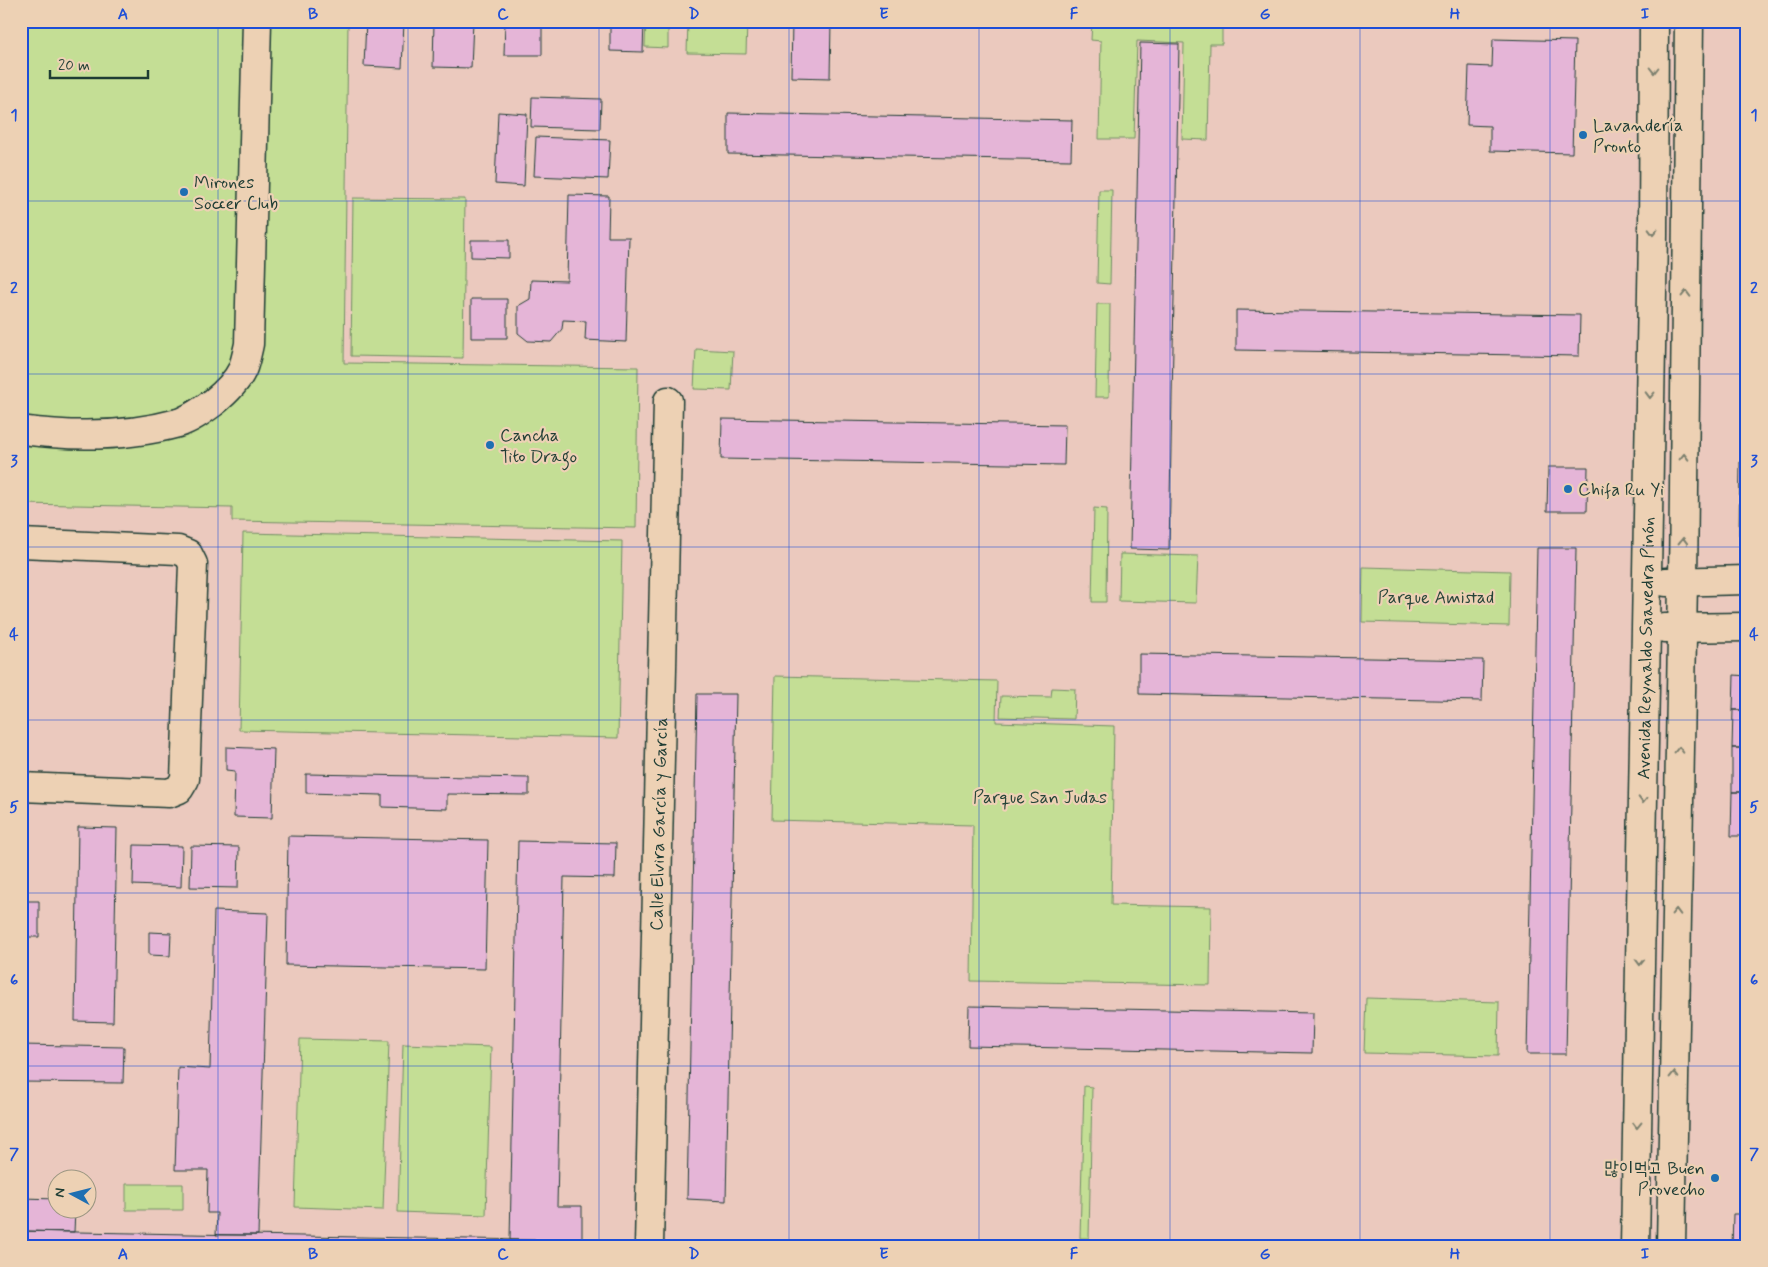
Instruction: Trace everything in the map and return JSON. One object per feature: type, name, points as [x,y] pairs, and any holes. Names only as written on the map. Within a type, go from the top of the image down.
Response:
[{"type":"street","points":[[21,430],[50,434],[111,434],[179,422],[203,410],[226,392],[242,370],[249,344],[257,21]]},
{"type":"street","name":"Avenida Reynaldo Saavedra Pinón","points":[[1635,1246],[1653,246],[1654,21]]},
{"type":"street","name":"Avenida Reynaldo Saavedra Pinón","points":[[1670,1246],[1683,582],[1689,21]]},
{"type":"street","name":"Calle Elvira García y García","points":[[649,1246],[668,401]]},
{"type":"street","points":[[21,543],[178,550],[188,554],[192,564],[185,779],[179,789],[169,792],[21,787]]},
{"type":"street","points":[[1647,582],[1747,580]]},
{"type":"street","points":[[1646,628],[1747,627]]},
{"type":"green space","name":"Mirones Soccer Club","points":[[21,21],[348,21],[344,363],[638,367],[636,528],[232,521],[232,508],[21,504]]},
{"type":"green space","points":[[646,21],[668,21],[668,48],[645,47]]},
{"type":"green space","points":[[688,21],[747,21],[746,54],[687,53]]},
{"type":"green space","points":[[1092,21],[1222,21],[1222,44],[1210,44],[1208,140],[1182,139],[1184,43],[1137,41],[1134,139],[1099,139],[1101,41],[1091,40]]},
{"type":"green space","points":[[1099,190],[1112,190],[1110,284],[1097,283]]},
{"type":"green space","points":[[353,198],[465,199],[463,358],[351,356]]},
{"type":"green space","points":[[1097,304],[1110,304],[1109,397],[1095,397]]},
{"type":"green space","points":[[696,349],[733,351],[731,390],[694,389]]},
{"type":"green space","points":[[1094,508],[1107,509],[1106,602],[1092,602]]},
{"type":"green space","points":[[243,533],[622,541],[618,738],[239,730]]},
{"type":"green space","points":[[1120,554],[1198,556],[1196,603],[1119,601]]},
{"type":"green space","name":"Parque Amistad","points":[[1363,567],[1510,571],[1509,626],[1362,622]]},
{"type":"green space","name":"Parque San Judas","points":[[775,676],[997,681],[996,722],[1114,726],[1111,905],[1211,907],[1210,985],[971,981],[973,825],[772,820]]},
{"type":"green space","points":[[1052,688],[1075,689],[1074,719],[1000,717],[1001,696],[1051,697]]},
{"type":"green space","points":[[1366,998],[1499,1002],[1498,1056],[1364,1053]]},
{"type":"green space","points":[[300,1039],[389,1041],[383,1210],[295,1207]]},
{"type":"green space","points":[[403,1044],[491,1047],[486,1215],[398,1212]]},
{"type":"green space","points":[[1084,1086],[1092,1087],[1089,1238],[1080,1238]]},
{"type":"green space","points":[[126,1184],[183,1184],[183,1210],[126,1210]]},
{"type":"building","points":[[366,21],[404,21],[402,68],[364,66]]},
{"type":"building","points":[[434,21],[473,21],[471,68],[433,67]]},
{"type":"building","points":[[505,21],[542,21],[542,55],[504,55]]},
{"type":"building","points":[[610,21],[644,21],[643,52],[610,51]]},
{"type":"building","points":[[792,21],[831,21],[830,78],[791,77]]},
{"type":"building","points":[[1493,39],[1575,41],[1572,153],[1490,151],[1490,126],[1467,125],[1469,66],[1492,67]]},
{"type":"building","points":[[1140,43],[1179,44],[1169,550],[1130,549]]},
{"type":"building","points":[[532,97],[601,99],[600,129],[531,127]]},
{"type":"building","points":[[498,112],[527,114],[524,186],[495,184]]},
{"type":"building","points":[[728,113],[1072,120],[1071,160],[728,154]]},
{"type":"building","points":[[536,137],[610,140],[608,179],[534,176]]},
{"type":"building","points":[[569,195],[609,196],[608,237],[629,237],[626,342],[585,340],[586,321],[563,320],[562,329],[551,342],[528,341],[518,333],[518,306],[530,299],[531,280],[567,281]]},
{"type":"building","points":[[471,240],[509,240],[509,258],[471,257]]},
{"type":"building","points":[[471,299],[507,299],[507,338],[471,338]]},
{"type":"building","points":[[1236,310],[1580,315],[1579,356],[1236,350]]},
{"type":"building","points":[[722,419],[1065,425],[1064,465],[721,459]]},
{"type":"building","points":[[1740,462],[1747,462],[1747,536],[1739,535]]},
{"type":"building","name":"Chifa Ru Yi","points":[[1548,467],[1588,467],[1587,511],[1547,511]]},
{"type":"building","points":[[1537,548],[1576,548],[1566,1054],[1527,1054]]},
{"type":"building","points":[[1139,654],[1483,660],[1482,701],[1139,694]]},
{"type":"building","points":[[1734,675],[1747,676],[1747,710],[1733,710]]},
{"type":"building","points":[[697,694],[736,694],[726,1201],[687,1199]]},
{"type":"building","points":[[1733,710],[1747,710],[1747,748],[1732,748]]},
{"type":"building","points":[[226,747],[274,749],[272,818],[234,817],[235,771],[226,770]]},
{"type":"building","points":[[1732,748],[1747,748],[1747,792],[1732,792]]},
{"type":"building","points":[[306,774],[529,778],[529,795],[447,794],[447,809],[382,807],[382,795],[306,793]]},
{"type":"building","points":[[1732,792],[1747,792],[1747,836],[1731,836]]},
{"type":"building","points":[[78,827],[117,828],[113,1022],[75,1021]]},
{"type":"building","points":[[288,836],[488,840],[485,969],[286,965]]},
{"type":"building","points":[[518,841],[616,843],[615,878],[564,877],[557,1206],[582,1206],[582,1241],[510,1240]]},
{"type":"building","points":[[134,845],[182,846],[181,887],[133,885]]},
{"type":"building","points":[[191,846],[239,847],[238,888],[190,887]]},
{"type":"building","points":[[21,901],[39,901],[39,937],[21,937]]},
{"type":"building","points":[[214,911],[268,913],[258,1235],[216,1235],[217,1213],[207,1213],[208,1170],[175,1170],[178,1067],[210,1069]]},
{"type":"building","points":[[149,932],[171,933],[170,956],[149,955]]},
{"type":"building","points":[[969,1006],[1313,1013],[1312,1053],[968,1046]]},
{"type":"building","points":[[21,1045],[124,1047],[123,1083],[21,1082]]},
{"type":"building","points":[[21,1198],[48,1199],[48,1220],[75,1220],[74,1232],[21,1231]]},
{"type":"building","points":[[1733,1214],[1747,1214],[1747,1246],[1732,1246]]},
{"type":"building","points":[[21,1231],[582,1241],[581,1246],[21,1246]]},
{"type":"place","name":"Lavandería Pronto","points":[[1583,135]]},
{"type":"place","name":"Mirones Soccer Club","points":[[184,192]]},
{"type":"place","name":"Cancha Tito Drago","points":[[490,445]]},
{"type":"place","name":"Chifa Ru Yi","points":[[1568,489]]},
{"type":"place","name":"많이먹고 Buen Provecho","points":[[1715,1178]]}]
